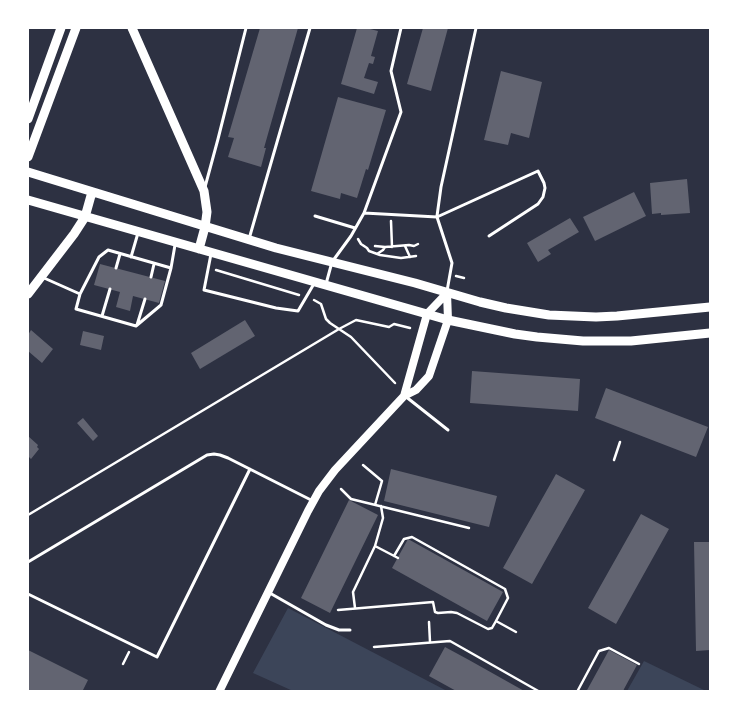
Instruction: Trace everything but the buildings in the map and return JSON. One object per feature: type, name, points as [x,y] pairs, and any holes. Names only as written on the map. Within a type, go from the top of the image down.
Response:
[{"type":"main road","points":[[28,118],[61,28]]},
{"type":"main road","points":[[28,156],[76,28]]},
{"type":"main road","points":[[132,28],[204,191],[207,212],[199,248]]},
{"type":"main road","points":[[28,172],[249,240],[506,308],[573,317],[617,316],[710,306]]},
{"type":"main road","points":[[28,294],[85,217],[92,192]]},
{"type":"main road","points":[[28,200],[448,320],[515,334],[537,338],[583,341],[631,341],[710,333]]},
{"type":"street","points":[[404,396],[427,314],[447,293]]},
{"type":"street","points":[[219,692],[324,483],[404,396],[416,390],[429,376],[448,320],[447,293]]},
{"type":"lane","points":[[204,191],[246,28]]},
{"type":"lane","points":[[249,240],[310,28]]},
{"type":"lane","points":[[325,285],[332,262],[356,228],[364,213],[401,112],[391,71],[401,28]]},
{"type":"lane","points":[[447,293],[452,264],[437,217],[441,187],[476,28]]},
{"type":"lane","points":[[364,213],[437,217],[538,171],[545,188],[543,197],[538,204],[490,236]]},
{"type":"lane","points":[[315,216],[356,228]]},
{"type":"lane","points":[[131,257],[138,232]]},
{"type":"lane","points":[[136,326],[162,305],[176,242]]},
{"type":"lane","points":[[136,326],[76,309],[80,294],[99,257],[108,250],[171,268]]},
{"type":"lane","points":[[116,268],[120,254]]},
{"type":"lane","points":[[215,254],[208,268],[204,290],[276,308],[298,310],[315,282]]},
{"type":"lane","points":[[151,278],[154,264]]},
{"type":"lane","points":[[41,276],[80,294]]},
{"type":"lane","points":[[102,316],[110,289]]},
{"type":"lane","points":[[136,326],[144,299]]},
{"type":"lane","points":[[404,396],[448,430]]},
{"type":"lane","points":[[28,562],[207,455],[220,454],[314,501]]},
{"type":"lane","points":[[28,594],[157,657],[250,469]]},
{"type":"lane","points":[[268,592],[326,625],[339,630],[350,630]]},
{"type":"path","points":[[391,214],[392,247]]},
{"type":"path","points":[[359,240],[369,251],[380,255],[401,258],[416,256]]},
{"type":"path","points":[[375,246],[414,246],[418,244]]},
{"type":"path","points":[[405,246],[410,257]]},
{"type":"path","points":[[378,254],[384,247]]},
{"type":"path","points":[[208,268],[317,301],[321,304],[326,319],[351,337],[395,382]]},
{"type":"path","points":[[28,515],[356,320],[389,327],[394,324],[410,328]]},
{"type":"path","points":[[614,460],[620,442]]},
{"type":"path","points":[[362,465],[382,481],[375,505]]},
{"type":"path","points":[[341,489],[351,499],[469,528]]},
{"type":"path","points":[[355,608],[353,592],[375,546],[384,518],[381,506]]},
{"type":"path","points":[[338,610],[433,602],[435,612],[457,613],[488,629],[492,628],[508,598],[505,589],[412,537],[404,539],[394,556]]},
{"type":"path","points":[[375,546],[398,558]]},
{"type":"path","points":[[496,621],[516,632]]},
{"type":"path","points":[[429,622],[430,642]]},
{"type":"path","points":[[374,647],[450,641],[540,692]]},
{"type":"path","points":[[577,692],[599,651],[609,648],[639,664]]},
{"type":"path","points":[[123,664],[130,650]]},
{"type":"shaded area","points":[[288,608],[447,691],[293,691],[253,673]]},
{"type":"shaded area","points":[[644,661],[706,691],[627,691]]}]
